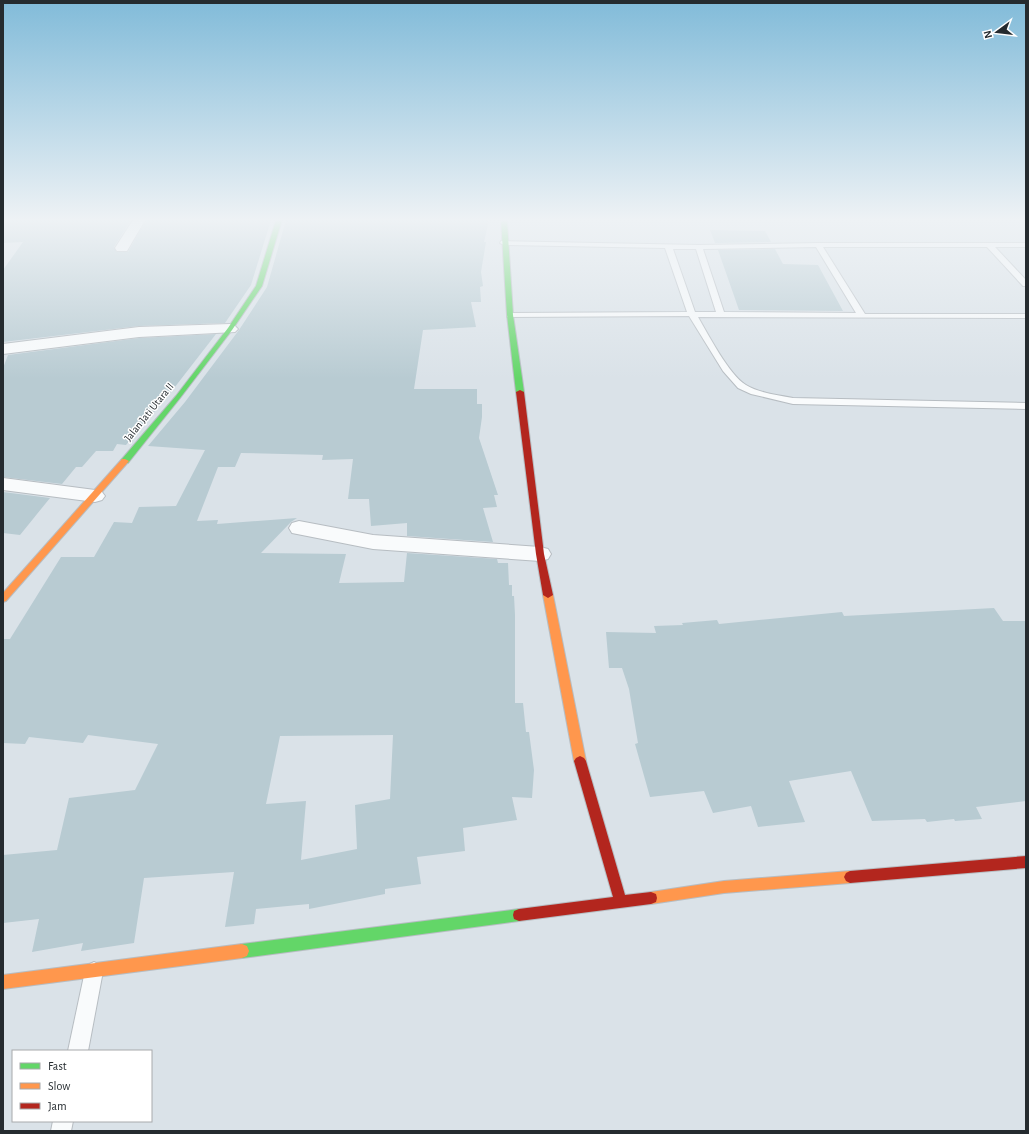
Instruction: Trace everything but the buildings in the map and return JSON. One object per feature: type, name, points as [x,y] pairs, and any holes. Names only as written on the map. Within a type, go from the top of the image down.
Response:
[{"type":"main road","name":"Jalan Jati Utara II","points":[[3,599],[95,496],[178,397],[230,329],[259,286],[263,273]]},
{"type":"main road","points":[[506,273],[510,316],[540,554],[579,756],[621,902]]},
{"type":"main road","points":[[3,982],[621,902],[724,887],[1026,862]]},
{"type":"street","points":[[3,349],[139,332],[230,329]]},
{"type":"street","points":[[3,484],[95,496]]},
{"type":"street","points":[[299,528],[373,542],[540,554]]},
{"type":"lane","points":[[678,273],[692,314],[726,369],[741,386],[754,392],[774,398],[793,401],[1026,406]]},
{"type":"lane","points":[[708,273],[721,314]]},
{"type":"lane","points":[[835,273],[862,316]]},
{"type":"lane","points":[[1015,273],[1026,284]]},
{"type":"lane","points":[[510,316],[692,314],[1026,316]]},
{"type":"lane","points":[[78,1050],[94,970]]},
{"type":"traffic: fast","points":[[125,461],[178,397],[230,329],[259,286],[263,273]]},
{"type":"traffic: fast","points":[[507,273],[510,315],[520,392]]},
{"type":"traffic: fast","points":[[242,951],[519,915]]},
{"type":"traffic: slow","points":[[3,599],[125,461]]},
{"type":"traffic: slow","points":[[548,595],[580,761]]},
{"type":"traffic: slow","points":[[651,898],[724,887],[850,877]]},
{"type":"traffic: slow","points":[[3,982],[242,951]]},
{"type":"traffic: jam","points":[[520,392],[540,554],[548,595]]},
{"type":"traffic: jam","points":[[580,761],[621,902],[651,898]]},
{"type":"traffic: jam","points":[[850,877],[1026,862]]},
{"type":"traffic: jam","points":[[519,915],[621,902]]}]
